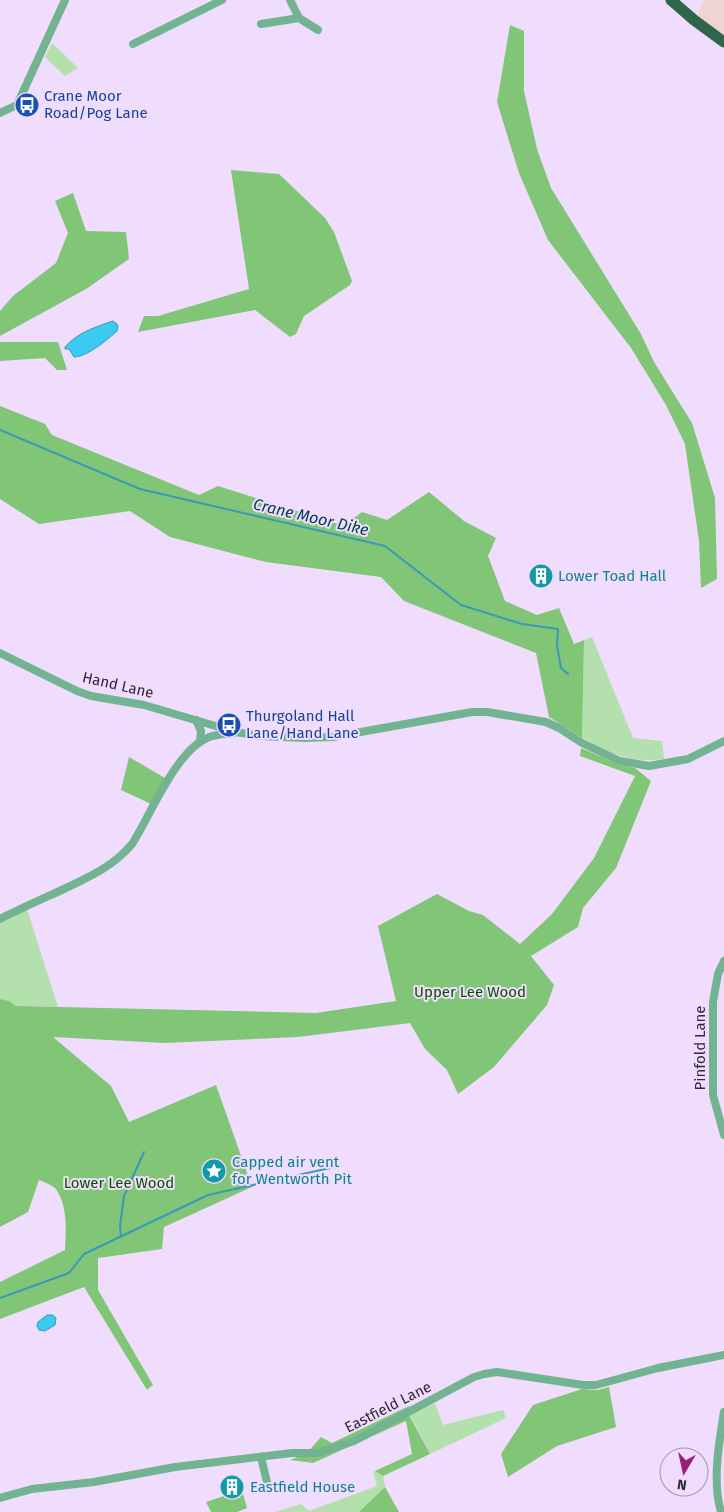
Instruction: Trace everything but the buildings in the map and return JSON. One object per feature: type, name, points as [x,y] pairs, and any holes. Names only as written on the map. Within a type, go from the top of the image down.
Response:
[{"type":"highway","points":[[671,0],[724,42]]},
{"type":"street","points":[[0,113],[17,105],[65,0]]},
{"type":"street","points":[[133,44],[222,0]]},
{"type":"street","points":[[290,0],[299,18],[318,30]]},
{"type":"street","points":[[261,24],[299,18]]},
{"type":"street","name":"Hand Lane","points":[[0,653],[91,696],[144,705],[236,732]]},
{"type":"street","points":[[0,919],[93,875],[124,854],[141,830],[168,779],[192,747],[207,738],[236,732],[260,736],[333,737],[472,712],[487,712],[546,722],[560,728],[582,743],[620,761],[649,766],[688,759],[723,745]]},
{"type":"street","points":[[196,720],[201,731],[200,742]]},
{"type":"street","name":"Pinfold Lane","points":[[724,961],[718,974],[713,1002],[712,1095],[724,1135]]},
{"type":"street","name":"Eastfield Lane","points":[[0,1498],[32,1489],[94,1482],[175,1467],[292,1453],[318,1453],[354,1441],[474,1377],[484,1374],[497,1372],[582,1385],[596,1385],[658,1368],[724,1355]]},
{"type":"street","points":[[721,1512],[717,1467],[724,1412]]},
{"type":"street","points":[[261,1457],[267,1482]]},
{"type":"shaded area","points":[[704,0],[724,0],[724,38],[696,18]]},
{"type":"green space","points":[[510,25],[524,31],[524,91],[537,149],[551,188],[641,334],[654,362],[692,423],[715,498],[717,579],[701,588],[699,541],[685,444],[666,405],[631,348],[548,240],[519,173],[497,102]]},
{"type":"green space","points":[[52,43],[78,68],[65,76],[45,57]]},
{"type":"green space","points":[[231,170],[279,174],[325,218],[334,232],[352,281],[350,285],[304,316],[296,334],[290,337],[255,310],[138,332],[144,316],[158,316],[249,289]]},
{"type":"green space","points":[[73,193],[86,231],[126,232],[129,259],[86,289],[0,336],[0,311],[13,296],[56,263],[68,233],[55,201]]},
{"type":"green space","points":[[0,342],[58,342],[67,370],[57,370],[45,358],[0,361]]},
{"type":"green space","points":[[0,406],[45,424],[52,435],[199,495],[218,486],[344,526],[362,512],[387,520],[429,492],[464,521],[496,538],[488,556],[505,601],[537,615],[559,608],[574,644],[584,640],[582,738],[549,717],[536,653],[404,601],[381,577],[266,562],[170,537],[130,511],[39,524],[0,499]]},
{"type":"green space","points":[[592,637],[633,738],[662,741],[664,759],[631,759],[582,738],[584,640]]},
{"type":"green space","points":[[581,748],[620,765],[635,768],[651,781],[616,868],[583,908],[578,927],[531,956],[554,985],[547,1005],[494,1067],[458,1094],[447,1070],[425,1049],[410,1023],[298,1037],[164,1043],[53,1037],[111,1086],[129,1122],[216,1085],[252,1187],[164,1227],[162,1249],[98,1258],[98,1290],[153,1385],[147,1390],[84,1287],[0,1319],[0,1282],[65,1250],[66,1227],[63,1203],[56,1189],[39,1180],[28,1212],[0,1227],[0,999],[9,1001],[16,1006],[316,1013],[396,1001],[378,926],[437,894],[469,911],[483,915],[520,944],[552,914],[594,858],[635,776],[580,756]]},
{"type":"green space","points":[[129,757],[165,778],[151,804],[121,790]]},
{"type":"green space","points":[[27,909],[58,1007],[16,1006],[9,1001],[0,999],[0,922]]},
{"type":"green space","points":[[609,1387],[616,1427],[557,1446],[508,1477],[501,1454],[533,1405],[582,1389],[598,1390]]},
{"type":"green space","points":[[435,1403],[443,1425],[503,1410],[506,1418],[430,1454],[410,1415]]},
{"type":"green space","points":[[409,1406],[408,1413],[430,1454],[383,1476],[375,1471],[412,1454],[406,1421],[313,1463],[290,1460],[307,1453],[321,1437],[332,1443]]},
{"type":"green space","points":[[375,1471],[383,1476],[385,1487],[359,1512],[275,1512],[301,1504],[309,1511],[377,1486],[373,1472]]},
{"type":"green space","points":[[385,1487],[399,1512],[359,1512]]},
{"type":"green space","points":[[242,1490],[247,1508],[237,1512],[211,1512],[206,1502]]},
{"type":"water","points":[[113,321],[117,324],[117,331],[91,351],[74,357],[69,349],[65,349],[70,342],[81,334]]},
{"type":"water","points":[[47,1315],[53,1315],[56,1318],[55,1325],[45,1331],[39,1330],[38,1322]]},
{"type":"waterway","name":"Crane Moor Dike","points":[[0,430],[140,489],[385,546],[461,605],[522,624],[558,629],[557,646],[561,668],[568,674]]},
{"type":"waterway","points":[[121,1237],[120,1226],[124,1196],[144,1152]]},
{"type":"waterway","points":[[0,1298],[69,1273],[84,1254],[208,1195],[339,1166]]},
{"type":"place","name":"Crane Moor Road/Pog Lane","points":[[27,105]]},
{"type":"place","name":"Lower Toad Hall","points":[[541,576]]},
{"type":"place","name":"Thurgoland Hall Lane/Hand Lane","points":[[229,725]]},
{"type":"place","name":"Capped air vent for Wentworth Pit","points":[[214,1171]]},
{"type":"place","name":"Eastfield House","points":[[232,1487]]},
{"type":"park label","name":"Upper Lee Wood","points":[[470,992]]},
{"type":"park label","name":"Lower Lee Wood","points":[[119,1183]]}]
